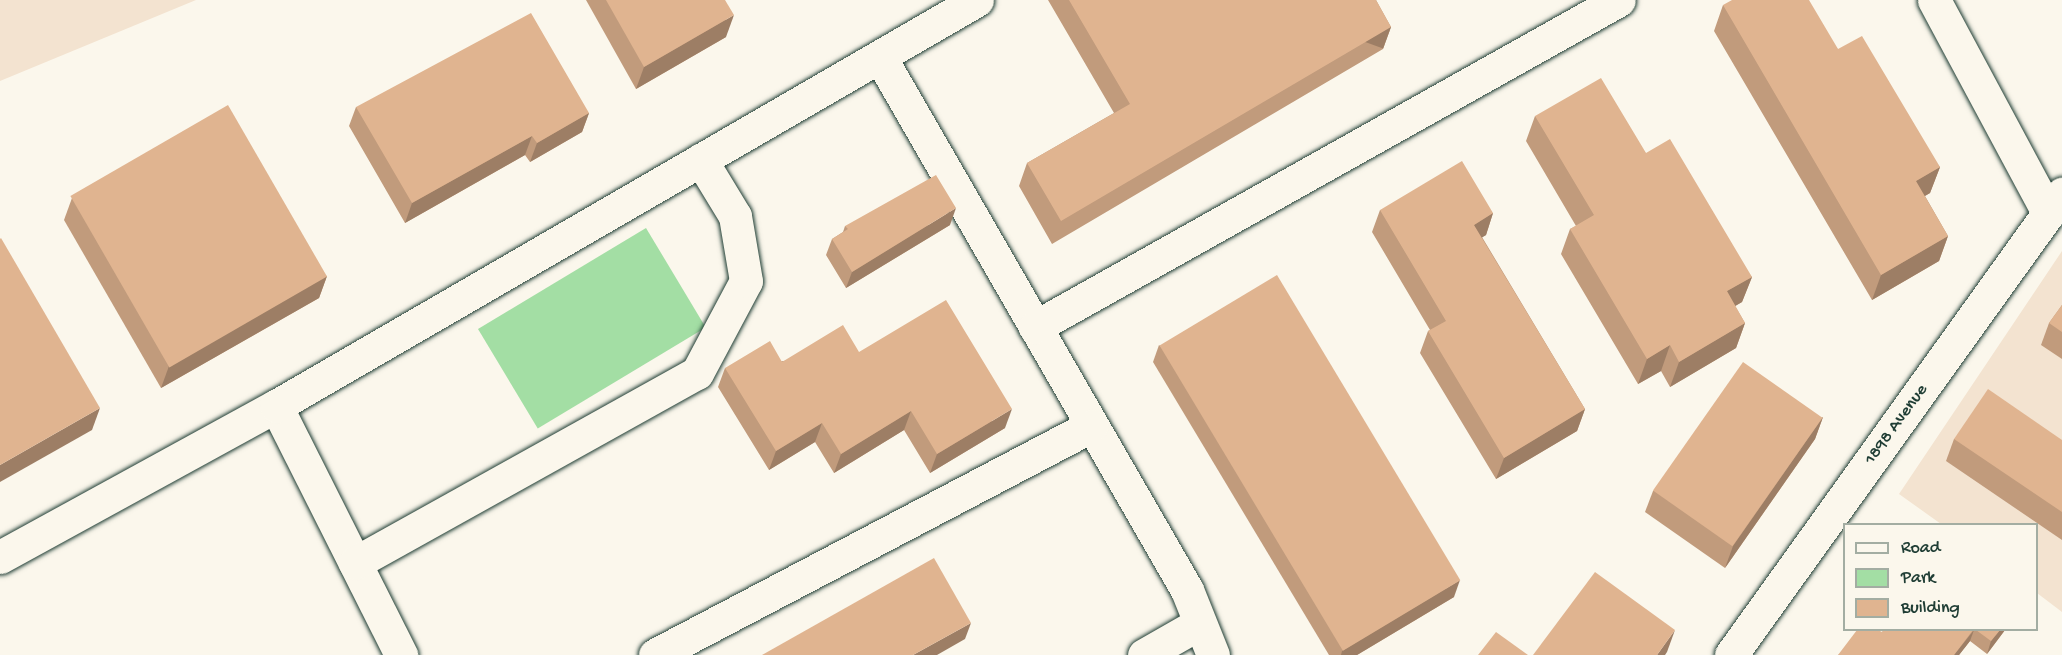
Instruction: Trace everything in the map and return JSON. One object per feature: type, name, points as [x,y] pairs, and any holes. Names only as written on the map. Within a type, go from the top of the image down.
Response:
[{"type":"street","points":[[0,557],[276,406],[977,0]]},
{"type":"street","points":[[1035,327],[1619,0]]},
{"type":"street","points":[[1934,0],[2055,204]]},
{"type":"street","points":[[880,57],[1092,426],[1200,623],[1213,655]]},
{"type":"street","points":[[355,563],[697,373],[746,281],[735,216],[701,160]]},
{"type":"street","name":"1898 Avenue","points":[[1731,655],[2055,204]]},
{"type":"street","points":[[276,406],[401,655]]},
{"type":"street","points":[[655,655],[1092,426]]},
{"type":"street","points":[[1144,655],[1200,623]]},
{"type":"shaded area","points":[[0,0],[196,0],[0,81]]},
{"type":"shaded area","points":[[2062,251],[2062,612],[2038,594],[2038,523],[1940,523],[1899,494]]},
{"type":"green space","points":[[646,228],[706,327],[538,428],[478,329]]},
{"type":"building","points":[[606,0],[725,0],[734,15],[644,67]]},
{"type":"building","points":[[1069,0],[1376,0],[1391,27],[1061,221],[1027,163],[1130,104]]},
{"type":"building","points":[[1732,0],[1809,0],[1838,49],[1862,36],[1940,167],[1916,181],[1948,236],[1881,275],[1723,5]]},
{"type":"building","points":[[531,13],[589,113],[537,143],[532,136],[412,203],[356,107]]},
{"type":"building","points":[[1601,78],[1646,153],[1670,139],[1752,277],[1727,291],[1745,323],[1679,362],[1670,345],[1647,359],[1570,229],[1594,215],[1535,116]]},
{"type":"building","points":[[228,105],[327,276],[169,367],[70,196]]},
{"type":"building","points":[[1462,161],[1493,213],[1474,225],[1585,409],[1504,458],[1428,331],[1446,321],[1380,210]]},
{"type":"building","points":[[936,175],[956,208],[852,272],[832,239],[848,229],[845,226]]},
{"type":"building","points":[[0,239],[100,408],[0,465]]},
{"type":"building","points":[[1277,275],[1460,580],[1343,651],[1160,346]]},
{"type":"building","points":[[946,300],[1012,409],[937,454],[911,411],[841,454],[822,423],[776,451],[725,368],[770,341],[782,362],[843,325],[859,352]]},
{"type":"building","points":[[2062,305],[2062,332],[2049,323]]},
{"type":"building","points":[[1743,362],[1822,418],[1732,546],[1653,491]]},
{"type":"building","points":[[1988,389],[2062,440],[2062,512],[1954,439]]},
{"type":"building","points":[[934,558],[971,623],[913,655],[762,655]]},
{"type":"building","points":[[1595,572],[1675,630],[1657,655],[1533,655]]},
{"type":"building","points":[[1856,631],[1972,631],[1954,655],[1838,655]]},
{"type":"building","points":[[1977,631],[1999,631],[1991,641]]},
{"type":"building","points":[[1496,632],[1528,655],[1478,655]]}]
